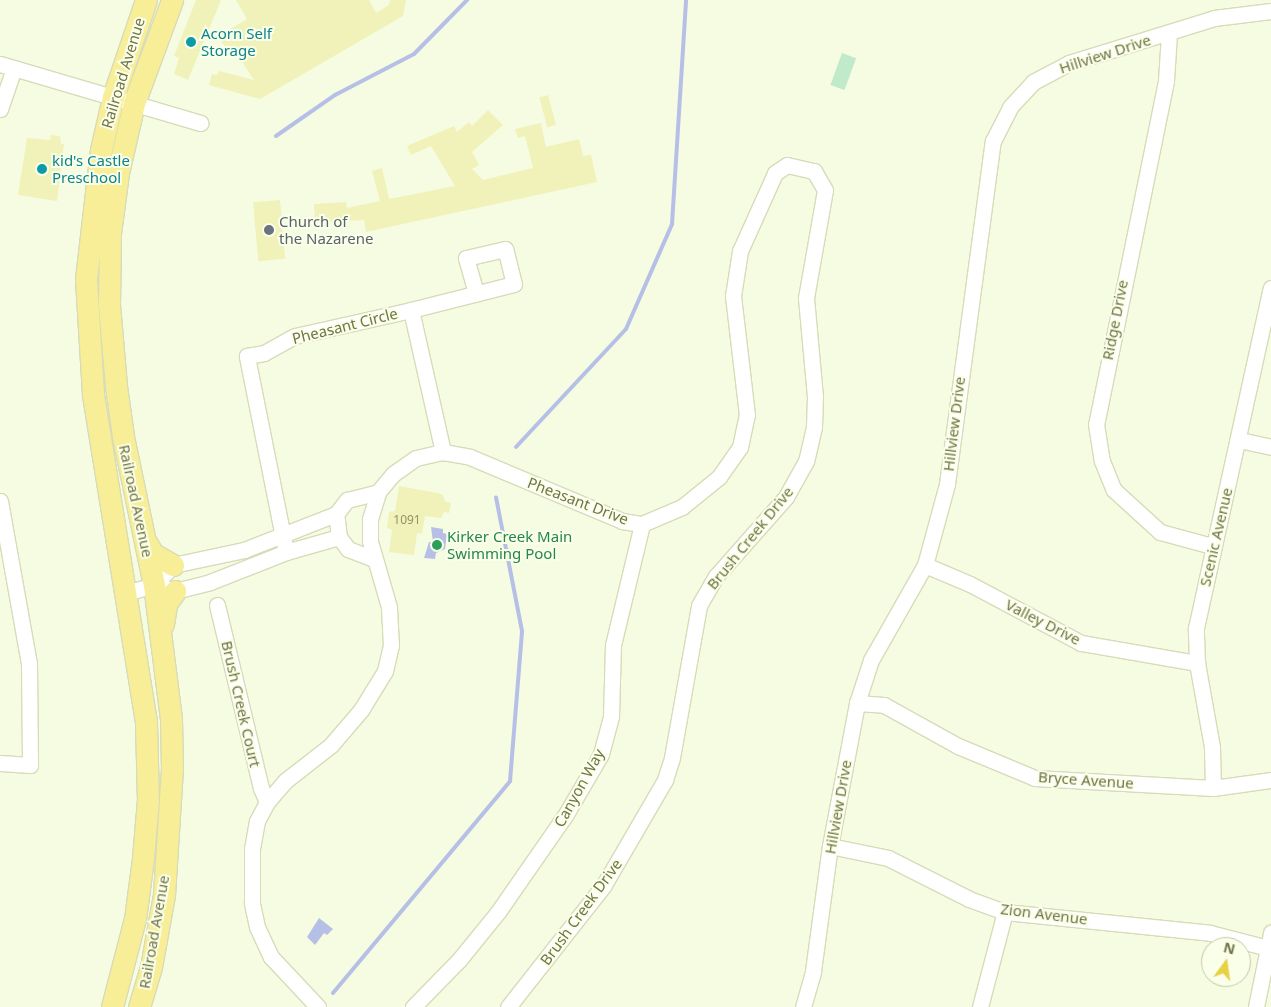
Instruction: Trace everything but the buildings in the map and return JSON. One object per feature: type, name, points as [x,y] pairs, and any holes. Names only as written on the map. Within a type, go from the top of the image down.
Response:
[{"type":"highway","name":"Railroad Avenue","points":[[112,1007],[135,919],[148,800],[146,722],[92,394],[86,326],[86,279],[92,207],[113,97],[146,0]]},
{"type":"highway","name":"Railroad Avenue","points":[[139,1007],[151,967],[164,895],[172,768],[171,715],[154,585],[123,436],[109,305],[110,233],[118,173],[134,103],[172,0]]},
{"type":"highway","points":[[143,537],[153,554],[173,565]]},
{"type":"highway","points":[[164,659],[163,618],[175,591]]},
{"type":"street","name":"Hillview Drive","points":[[803,1007],[813,971],[830,846],[857,703],[871,660],[925,565],[947,484],[993,141],[1010,107],[1033,82],[1069,63],[1169,34],[1214,18],[1271,10]]},
{"type":"street","name":"Ridge Drive","points":[[1169,34],[1166,81],[1096,424],[1102,461],[1114,490],[1160,532],[1212,546]]},
{"type":"street","points":[[0,109],[7,66],[201,123]]},
{"type":"street","name":"Pheasant Drive","points":[[374,559],[370,519],[378,492],[393,474],[416,458],[443,452],[470,457],[609,516],[642,524],[682,507],[719,477],[740,447],[747,415],[733,296],[736,265],[775,173],[787,165]]},
{"type":"street","name":"Brush Creek Drive","points":[[508,1007],[604,885],[655,797],[672,758],[699,606],[716,576],[786,497],[806,461],[814,427],[815,397],[806,298],[825,190],[814,170],[787,165]]},
{"type":"street","name":"Scenic Avenue","points":[[1213,788],[1212,747],[1197,663],[1196,628],[1212,546],[1239,440],[1271,288]]},
{"type":"street","points":[[411,310],[476,294]]},
{"type":"street","name":"Pheasant Circle","points":[[286,552],[247,356],[264,353],[295,336],[411,310],[443,452]]},
{"type":"street","points":[[1239,440],[1271,447]]},
{"type":"street","points":[[126,593],[154,585],[173,565],[236,552],[281,533],[336,514],[347,500],[378,492]]},
{"type":"street","points":[[0,501],[29,664],[30,765],[0,763]]},
{"type":"street","points":[[318,1007],[271,957],[257,927],[252,903],[252,849],[258,821],[267,802],[285,781],[332,746],[361,710],[385,671],[391,646],[388,606],[374,559],[348,549],[339,537],[336,514]]},
{"type":"street","name":"Canyon Way","points":[[413,1007],[459,960],[498,912],[566,814],[601,754],[611,716],[613,645],[642,524]]},
{"type":"street","points":[[154,585],[175,591],[247,570],[286,552],[339,537]]},
{"type":"street","name":"Valley Drive","points":[[925,565],[970,584],[1080,643],[1197,663]]},
{"type":"street","name":"Brush Creek Court","points":[[216,605],[261,788],[267,802]]},
{"type":"street","name":"Bryce Avenue","points":[[857,703],[884,705],[958,746],[1035,778],[1213,788],[1271,780]]},
{"type":"street","name":"Zion Avenue","points":[[830,846],[888,858],[969,899],[1005,912],[1270,941]]},
{"type":"street","points":[[980,1007],[1005,912]]},
{"type":"street","points":[[1256,1007],[1270,941]]},
{"type":"green space","points":[[842,53],[856,58],[844,90],[830,85]]},
{"type":"water","name":"Kirker Creek Main Swimming Pool","points":[[431,527],[443,529],[443,533],[447,534],[445,549],[436,553],[435,559],[424,558],[429,542],[433,542]]},
{"type":"water","points":[[319,918],[333,929],[327,935],[324,933],[315,945],[307,937]]},
{"type":"waterway","points":[[276,136],[335,95],[414,54],[467,0]]},
{"type":"waterway","points":[[516,447],[626,329],[672,224],[686,0]]},
{"type":"waterway","points":[[333,993],[510,781],[522,631],[496,497]]},
{"type":"place","name":"Acorn Self Storage","points":[[191,42]]},
{"type":"place","name":"kid's Castle Preschool","points":[[42,169]]},
{"type":"place","name":"Church of the Nazarene","points":[[269,230]]},
{"type":"place","name":"Kirker Creek Main Swimming Pool","points":[[437,545]]}]
